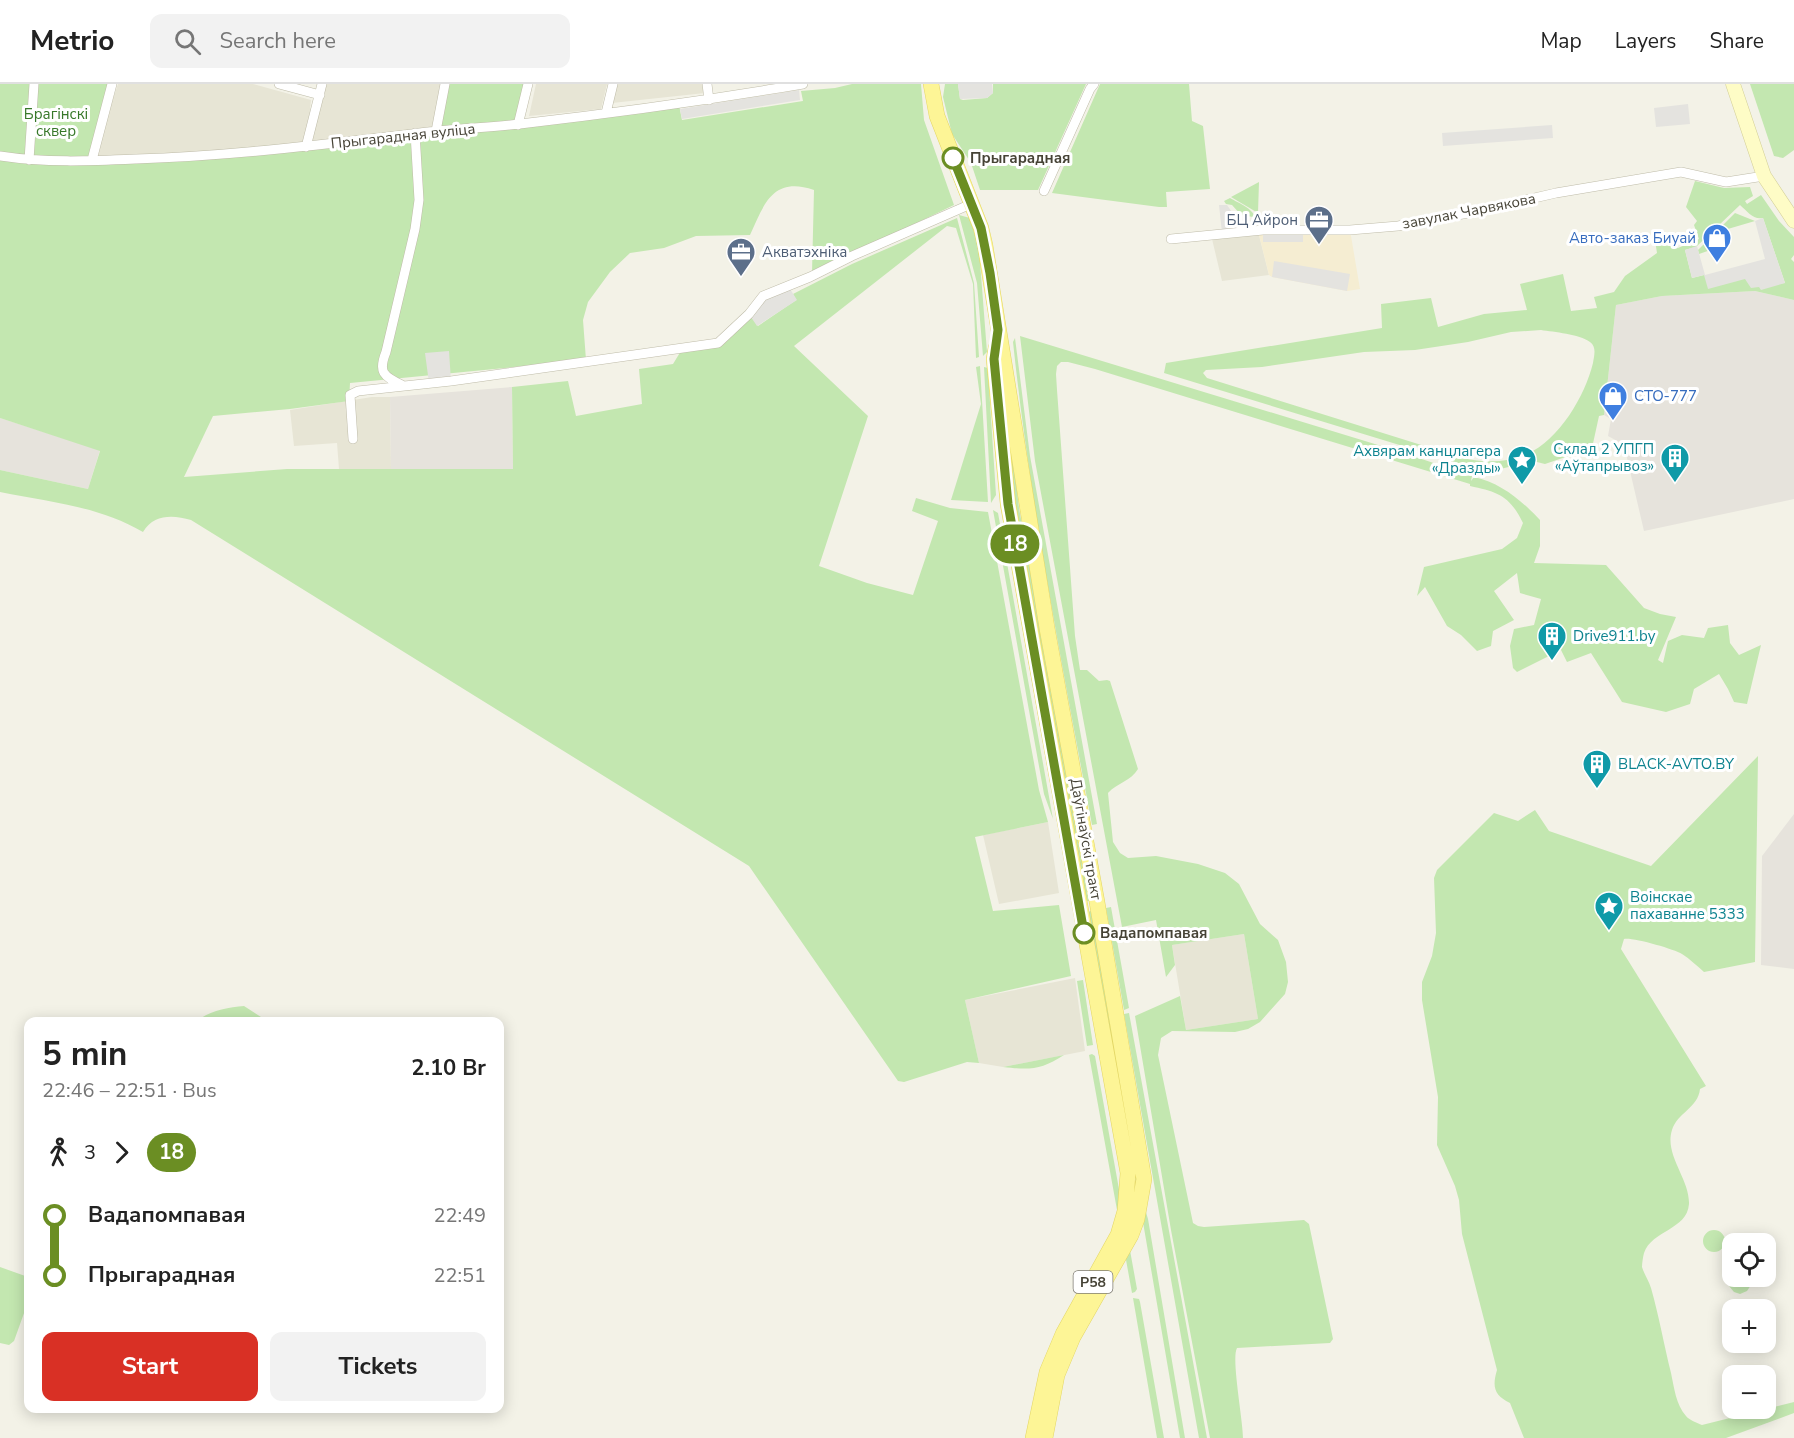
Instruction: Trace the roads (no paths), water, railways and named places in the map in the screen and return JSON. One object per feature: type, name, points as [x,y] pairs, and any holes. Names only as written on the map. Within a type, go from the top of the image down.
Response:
[{"type":"main road","name":"Даўгінаўскі тракт","points":[[931,84],[937,116],[985,245],[1047,628],[1135,1117],[1144,1179],[1137,1219],[1131,1235],[1073,1337],[1057,1376],[1045,1438]]},
{"type":"main road","name":"Даўгінаўскі тракт","points":[[998,330],[994,359],[1008,504],[1128,1173],[1125,1211],[1118,1235],[1063,1334],[1047,1372],[1033,1438]]},
{"type":"main road","points":[[1119,1121],[1135,1117]]},
{"type":"street","points":[[29,160],[34,84]]},
{"type":"street","points":[[92,160],[112,84]]},
{"type":"street","points":[[279,84],[320,95]]},
{"type":"street","points":[[306,147],[322,84]]},
{"type":"street","points":[[436,131],[446,84]]},
{"type":"street","points":[[518,124],[528,84]]},
{"type":"street","points":[[606,113],[613,84]]},
{"type":"street","points":[[707,84],[709,100]]},
{"type":"street","name":"Прыгарадная вуліца","points":[[0,156],[29,160],[173,158],[306,147],[709,100],[803,84]]},
{"type":"street","points":[[1044,191],[1094,84]]},
{"type":"street","points":[[1733,84],[1764,176],[1794,220]]},
{"type":"street","points":[[404,386],[390,380],[383,373],[381,365],[415,228],[419,200],[415,133]]},
{"type":"street","name":"завулак Чарвякова","points":[[1171,239],[1263,230],[1350,230],[1398,226],[1479,212],[1556,193],[1681,172],[1726,182],[1764,176]]},
{"type":"street","points":[[353,439],[350,395],[358,391],[718,343],[749,314],[763,296],[810,278],[852,256],[971,204]]},
{"type":"place","name":"Прыгарадная","points":[[953,158]]},
{"type":"place","name":"БЦ Айрон","points":[[1319,246]]},
{"type":"place","name":"Авто-заказ Биуай","points":[[1717,264]]},
{"type":"place","name":"Акватэхніка","points":[[741,278]]},
{"type":"place","name":"СТО-777","points":[[1613,422]]},
{"type":"place","name":"Склад 2 УПГП «Аўтапрывоз»","points":[[1675,484]]},
{"type":"place","name":"Ахвярам канцлагера «Дразды»","points":[[1522,486]]},
{"type":"place","name":"Drive911.by","points":[[1552,662]]},
{"type":"place","name":"BLACK-AVTO.BY","points":[[1597,790]]},
{"type":"place","name":"Воінскае пахаванне 5333","points":[[1609,932]]},
{"type":"place","name":"Вадапомпавая","points":[[1084,933]]},
{"type":"park label","name":"Брагінскі сквер","points":[[56,122]]}]
